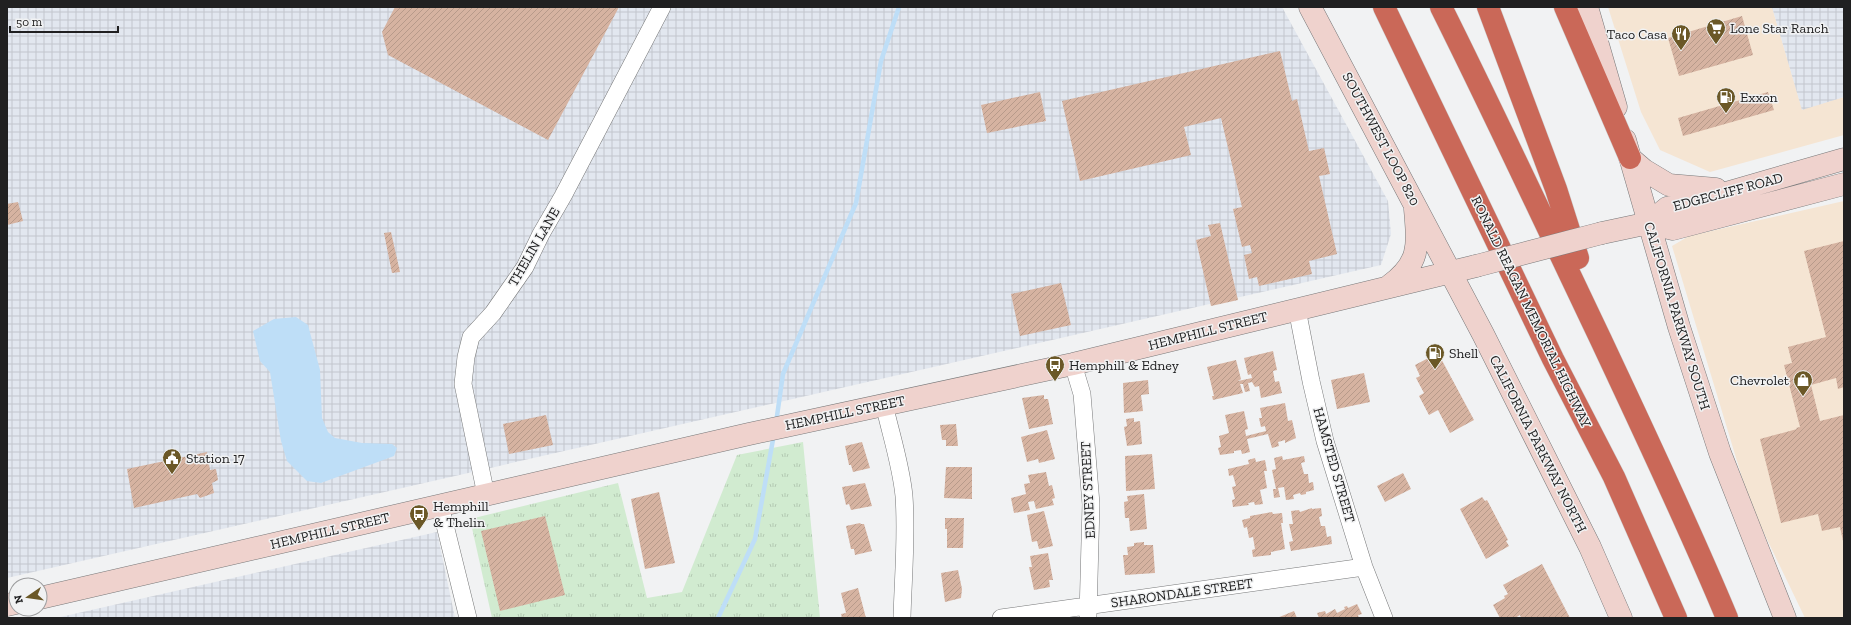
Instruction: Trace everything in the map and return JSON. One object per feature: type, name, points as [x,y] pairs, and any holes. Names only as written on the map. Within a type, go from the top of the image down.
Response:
[{"type":"highway","name":"RONALD REAGAN MEMORIAL HIGHWAY","points":[[1384,7],[1546,345],[1614,477],[1676,618]]},
{"type":"highway","points":[[1441,7],[1554,238],[1677,501],[1727,618]]},
{"type":"highway","points":[[1488,7],[1556,189],[1582,269],[1601,341]]},
{"type":"highway","points":[[1565,7],[1630,158]]},
{"type":"main road","name":"SOUTHWEST LOOP 820","points":[[1310,7],[1451,272]]},
{"type":"main road","name":"CALIFORNIA PARKWAY SOUTH","points":[[1587,7],[1648,223],[1720,453],[1785,618]]},
{"type":"main road","points":[[1630,158],[1644,170],[1669,185],[1738,190]]},
{"type":"main road","name":"EDGECLIFF ROAD","points":[[1648,223],[1667,208],[1738,190],[1844,159]]},
{"type":"main road","name":"EDGECLIFF ROAD","points":[[1648,223],[1673,229],[1844,184]]},
{"type":"main road","points":[[1387,287],[1404,274],[1413,262],[1416,253],[1417,226],[1414,202]]},
{"type":"main road","name":"HEMPHILL STREET","points":[[48,596],[749,434],[1073,364],[1476,266],[1602,233],[1648,223]]},
{"type":"main road","name":"CALIFORNIA PARKWAY NORTH","points":[[1451,272],[1590,547],[1621,618]]},
{"type":"street","name":"THELIN LANE","points":[[486,495],[463,384],[466,357],[471,337],[493,313],[525,267],[541,234],[563,196],[662,7]]},
{"type":"street","name":"HAMSTED STREET","points":[[1297,309],[1311,381],[1325,441],[1364,567],[1384,618]]},
{"type":"street","name":"EDNEY STREET","points":[[1073,364],[1082,394],[1091,504],[1089,612]]},
{"type":"street","points":[[884,404],[899,463],[904,495],[905,534],[902,618]]},
{"type":"street","points":[[440,505],[468,618]]},
{"type":"street","name":"SHARONDALE STREET","points":[[1001,618],[1089,612],[1364,567]]},
{"type":"shaded area","points":[[7,7],[1282,7],[1388,201],[1391,234],[1381,265],[7,578]]},
{"type":"shaded area","points":[[1608,7],[1772,7],[1802,109],[1844,97],[1844,135],[1710,172],[1660,150],[1641,112]]},
{"type":"shaded area","points":[[1772,7],[1844,7],[1844,97],[1802,110]]},
{"type":"shaded area","points":[[1844,201],[1844,618],[1805,618],[1750,504],[1672,246],[1689,236]]},
{"type":"shaded area","points":[[437,532],[455,618],[56,618]]},
{"type":"green space","points":[[803,442],[820,618],[492,618],[470,519],[618,483],[647,598],[682,592],[737,455]]},
{"type":"water","points":[[296,317],[308,325],[320,370],[322,418],[328,432],[335,438],[362,443],[392,444],[397,448],[394,456],[321,483],[307,481],[287,461],[281,441],[270,372],[260,361],[253,331],[274,319]]},
{"type":"building","points":[[395,7],[619,7],[548,140],[388,55],[382,32]]},
{"type":"building","points":[[1742,16],[1753,55],[1679,76],[1668,38]]},
{"type":"building","points":[[1280,51],[1292,101],[1297,99],[1309,151],[1324,148],[1330,174],[1319,176],[1337,254],[1309,261],[1312,274],[1259,286],[1257,277],[1249,279],[1244,255],[1252,253],[1250,245],[1242,247],[1233,209],[1242,207],[1221,118],[1184,127],[1191,155],[1080,181],[1062,101]]},
{"type":"building","points":[[1040,92],[1046,121],[987,133],[981,105]]},
{"type":"building","name":"Exxon","points":[[1768,92],[1774,110],[1683,136],[1678,118]]},
{"type":"building","points":[[18,202],[23,221],[7,225],[7,204]]},
{"type":"building","points":[[1220,223],[1238,300],[1211,306],[1196,240],[1211,236],[1208,225]]},
{"type":"building","points":[[391,232],[400,272],[392,273],[384,233]]},
{"type":"building","name":"Chevrolet","points":[[1844,241],[1844,387],[1838,389],[1836,378],[1811,385],[1820,421],[1844,415],[1843,541],[1840,527],[1822,531],[1818,514],[1781,523],[1760,439],[1800,427],[1784,365],[1792,363],[1788,347],[1826,337],[1804,251]]},
{"type":"building","points":[[1061,283],[1071,325],[1020,336],[1011,294]]},
{"type":"building","points":[[1273,351],[1277,370],[1273,371],[1275,382],[1279,381],[1282,393],[1261,398],[1259,386],[1255,387],[1252,382],[1248,383],[1250,391],[1245,392],[1243,384],[1240,384],[1243,393],[1213,400],[1212,396],[1214,396],[1207,367],[1236,360],[1241,379],[1238,381],[1252,378],[1251,374],[1248,375],[1244,358]]},
{"type":"building","points":[[1438,353],[1474,420],[1450,433],[1438,410],[1429,415],[1419,396],[1424,393],[1416,378],[1420,376],[1415,365]]},
{"type":"building","points":[[1364,373],[1370,402],[1337,409],[1331,380]]},
{"type":"building","points":[[1148,380],[1149,394],[1141,395],[1143,411],[1124,413],[1123,383]]},
{"type":"building","points":[[1044,395],[1044,399],[1048,399],[1053,424],[1029,429],[1022,398]]},
{"type":"building","points":[[1285,403],[1288,421],[1292,420],[1296,438],[1285,443],[1285,440],[1278,442],[1279,446],[1272,448],[1268,434],[1247,439],[1250,452],[1242,454],[1241,450],[1234,451],[1234,453],[1220,455],[1218,448],[1221,447],[1219,436],[1229,433],[1225,415],[1244,411],[1248,429],[1245,430],[1246,436],[1266,431],[1265,426],[1261,427],[1259,418],[1262,418],[1260,408]]},
{"type":"building","points":[[546,415],[553,445],[509,454],[503,424]]},
{"type":"building","points":[[1134,418],[1134,422],[1140,421],[1142,444],[1127,446],[1124,427],[1127,426],[1126,419]]},
{"type":"building","points":[[956,424],[958,446],[946,446],[946,440],[942,440],[940,425]]},
{"type":"building","points":[[1047,430],[1055,459],[1039,463],[1038,459],[1027,462],[1021,437]]},
{"type":"building","points":[[862,442],[870,468],[853,472],[851,465],[849,465],[845,446]]},
{"type":"building","name":"Station 17","points":[[207,452],[210,470],[216,469],[218,480],[212,483],[214,493],[200,498],[197,494],[134,508],[127,469]]},
{"type":"building","points":[[1152,454],[1155,489],[1126,491],[1125,456]]},
{"type":"building","points":[[1282,456],[1283,460],[1304,456],[1305,462],[1301,463],[1304,474],[1308,474],[1309,483],[1313,482],[1314,490],[1306,492],[1306,494],[1301,495],[1300,493],[1293,495],[1294,499],[1286,500],[1284,487],[1278,488],[1280,497],[1274,498],[1273,489],[1276,489],[1272,470],[1276,469],[1274,458]]},
{"type":"building","points":[[1255,458],[1256,462],[1265,460],[1267,471],[1264,471],[1267,488],[1260,490],[1263,504],[1255,505],[1254,502],[1248,503],[1249,505],[1233,507],[1232,500],[1235,499],[1232,487],[1236,486],[1233,475],[1229,476],[1228,469],[1249,464],[1248,460]]},
{"type":"building","points":[[946,467],[972,467],[972,499],[944,498]]},
{"type":"building","points":[[1046,472],[1049,486],[1052,485],[1055,498],[1052,499],[1054,505],[1036,509],[1034,501],[1028,502],[1030,510],[1014,513],[1011,498],[1026,494],[1024,484],[1030,483],[1028,475]]},
{"type":"building","points":[[1403,473],[1411,489],[1385,502],[1377,486]]},
{"type":"building","points":[[865,483],[872,506],[851,510],[849,504],[846,505],[842,487]]},
{"type":"building","points":[[659,492],[675,563],[645,569],[631,499]]},
{"type":"building","points":[[1144,494],[1147,529],[1130,531],[1129,518],[1125,518],[1124,502],[1128,501],[1127,496]]},
{"type":"building","points":[[1482,497],[1485,501],[1487,500],[1508,540],[1506,541],[1509,546],[1486,559],[1460,509]]},
{"type":"building","points":[[1312,508],[1321,508],[1322,516],[1319,517],[1321,526],[1325,526],[1327,537],[1331,536],[1332,544],[1291,551],[1289,542],[1293,541],[1289,524],[1293,524],[1291,511],[1299,510],[1300,512]]},
{"type":"building","points":[[1044,511],[1053,546],[1039,549],[1037,541],[1032,542],[1027,515]]},
{"type":"building","points":[[1272,512],[1273,514],[1282,513],[1283,523],[1281,523],[1285,549],[1271,552],[1271,555],[1253,557],[1252,550],[1255,549],[1253,537],[1249,538],[1247,527],[1244,528],[1242,520],[1250,518],[1250,516]]},
{"type":"building","points":[[545,516],[565,595],[500,611],[481,531]]},
{"type":"building","points":[[945,518],[964,518],[963,548],[947,548],[947,529],[945,529]]},
{"type":"building","points":[[860,523],[864,524],[872,551],[855,555],[854,549],[851,549],[846,526]]},
{"type":"building","points":[[1144,542],[1144,545],[1153,545],[1155,573],[1125,575],[1123,555],[1128,555],[1127,547],[1134,546],[1134,543]]},
{"type":"building","points":[[1048,553],[1053,580],[1049,580],[1050,587],[1034,590],[1029,567],[1032,567],[1030,556]]},
{"type":"building","points":[[1542,564],[1570,618],[1521,618],[1520,615],[1515,618],[1500,618],[1493,605],[1505,598],[1504,596],[1508,594],[1503,585]]},
{"type":"building","points":[[958,570],[962,589],[961,598],[945,602],[941,573]]},
{"type":"building","points":[[858,588],[866,618],[842,618],[841,614],[846,613],[841,593]]},
{"type":"building","points":[[1357,604],[1362,614],[1358,615],[1359,618],[1319,618],[1317,613],[1325,611],[1326,614],[1335,609],[1337,613],[1345,609],[1344,607],[1347,606],[1348,608]]},
{"type":"building","points":[[1294,611],[1297,618],[1277,618]]},
{"type":"waterway","points":[[776,423],[783,374],[856,203],[881,61],[899,7]]},
{"type":"waterway","points":[[718,618],[755,539],[774,434]]},
{"type":"place","name":"Lone Star Ranch","points":[[1716,45]]},
{"type":"place","name":"Taco Casa","points":[[1681,51]]},
{"type":"place","name":"Exxon","points":[[1726,114]]},
{"type":"place","name":"Shell","points":[[1435,370]]},
{"type":"place","name":"Hemphill & Edney","points":[[1055,382]]},
{"type":"place","name":"Chevrolet","points":[[1803,397]]},
{"type":"place","name":"Station 17","points":[[172,475]]},
{"type":"place","name":"Hemphill & Thelin","points":[[419,531]]}]
